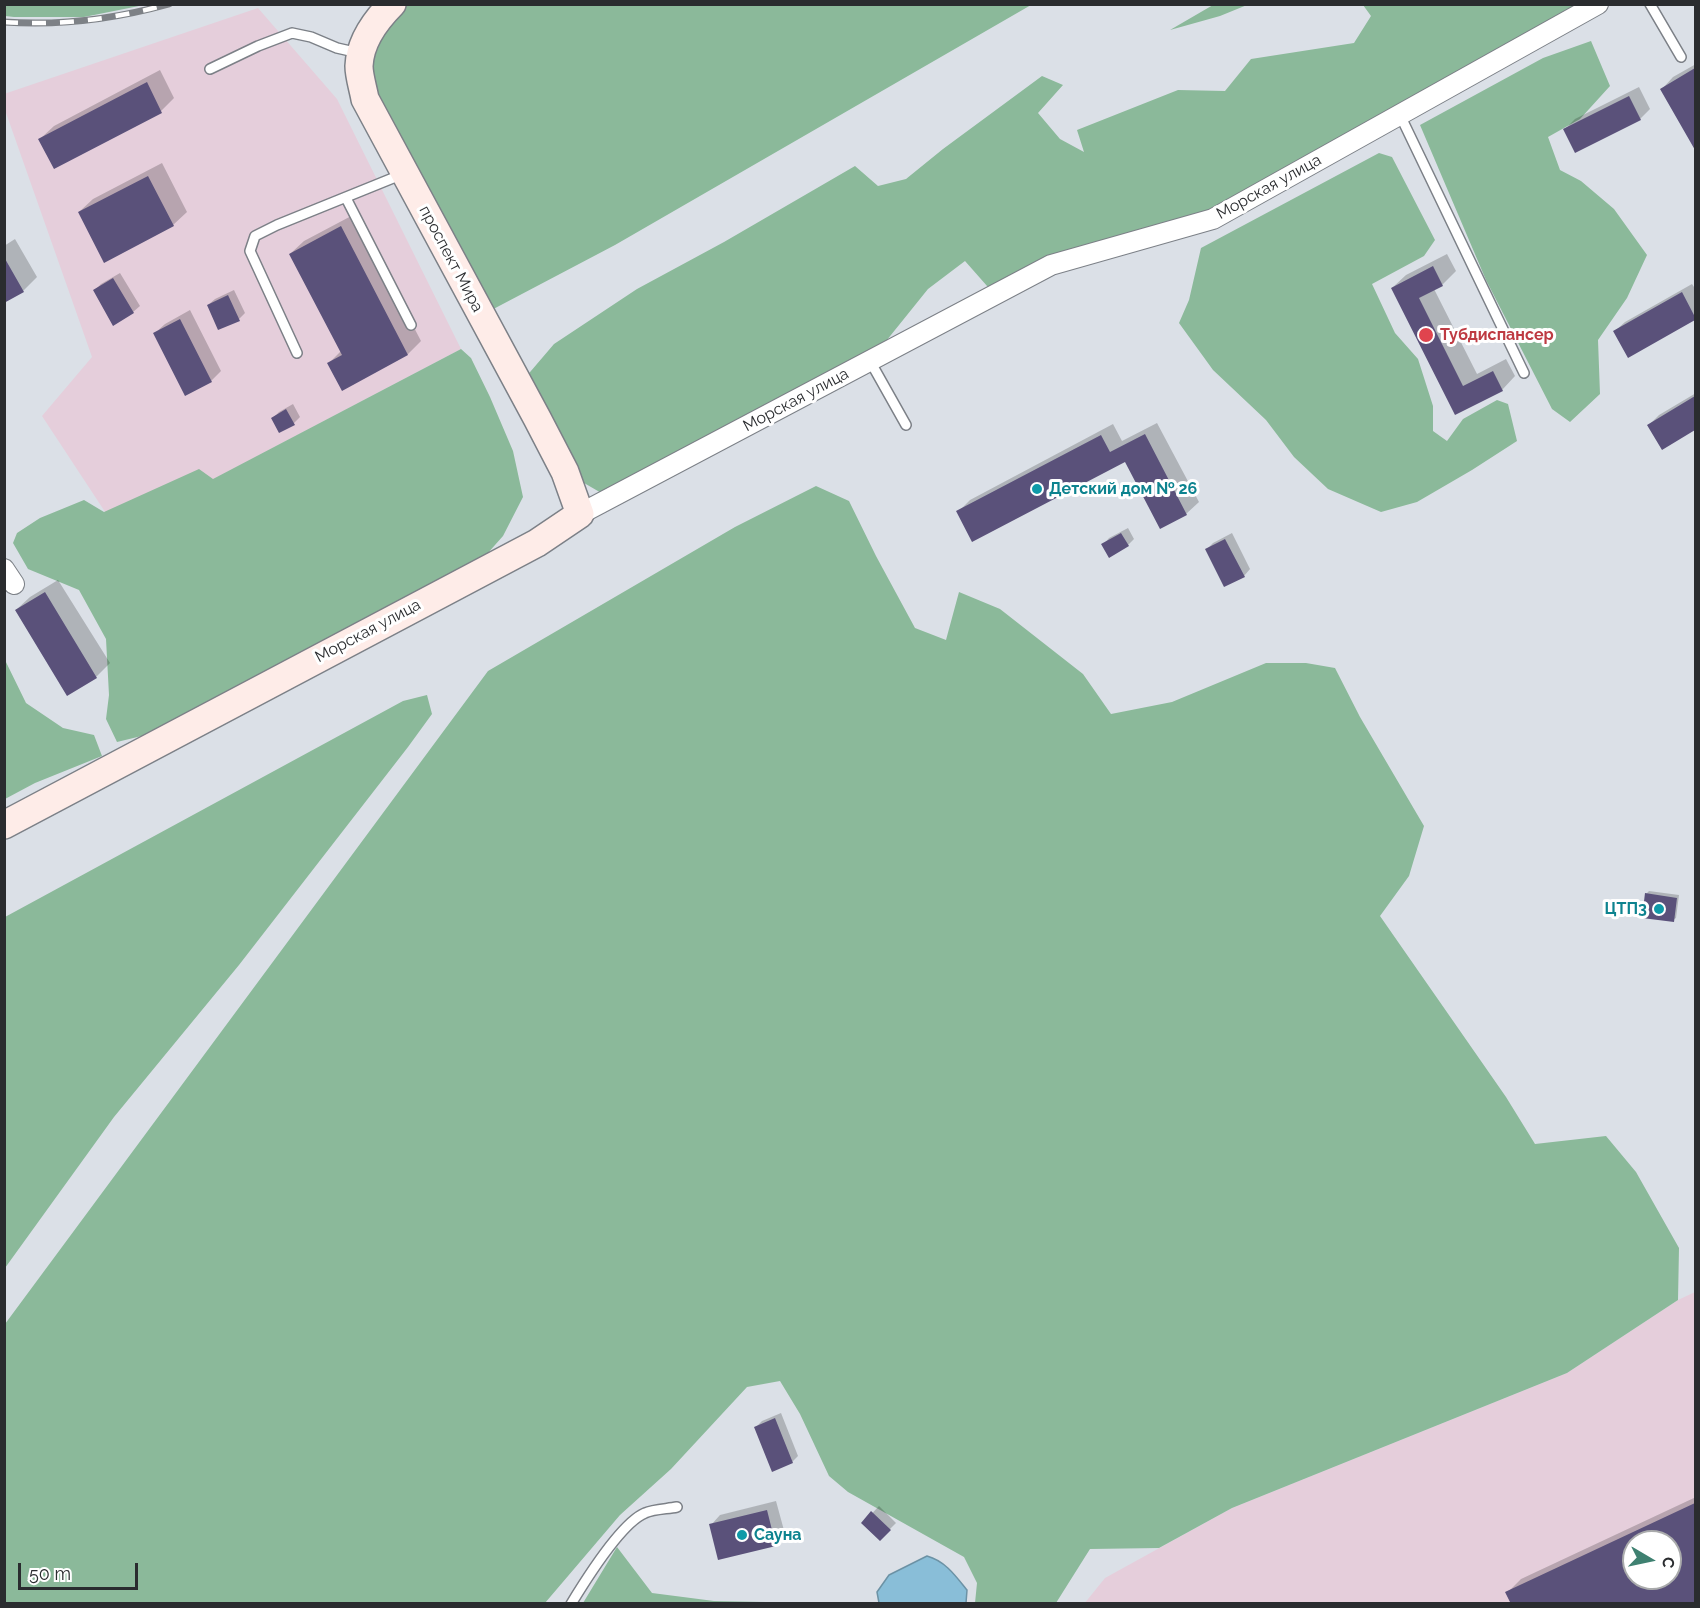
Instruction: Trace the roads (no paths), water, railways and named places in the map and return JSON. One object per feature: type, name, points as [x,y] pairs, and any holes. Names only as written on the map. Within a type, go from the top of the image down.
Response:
[{"type":"main road","name":"проспект Мира","points":[[392,4],[379,17],[362,48],[359,68],[365,99],[542,427],[565,472],[580,514]]},
{"type":"main road","name":"Морская улица","points":[[4,825],[537,543],[580,514]]},
{"type":"street","name":"Морская улица","points":[[580,514],[1051,265],[1213,219],[1598,4]]},
{"type":"lane","points":[[1650,4],[1682,57]]},
{"type":"lane","points":[[210,69],[292,33],[311,37],[337,48],[361,53]]},
{"type":"lane","points":[[1400,115],[1524,373]]},
{"type":"lane","points":[[297,353],[250,251],[255,236],[405,173]]},
{"type":"lane","points":[[345,198],[411,325]]},
{"type":"lane","points":[[870,361],[906,425]]},
{"type":"lane","points":[[571,1604],[587,1577],[626,1526],[645,1513],[677,1507]]},
{"type":"water","points":[[927,1556],[944,1565],[958,1579],[967,1590],[966,1603],[879,1603],[877,1592],[889,1575]]},
{"type":"railway","points":[[4,22],[46,23],[87,20],[128,14],[169,4]]},
{"type":"place","name":"Тубдиспансер","points":[[1426,335]]},
{"type":"place","name":"Детский дом № 26","points":[[1037,489]]},
{"type":"place","name":"ЦТП3","points":[[1659,909]]},
{"type":"place","name":"Сауна","points":[[742,1535]]}]
